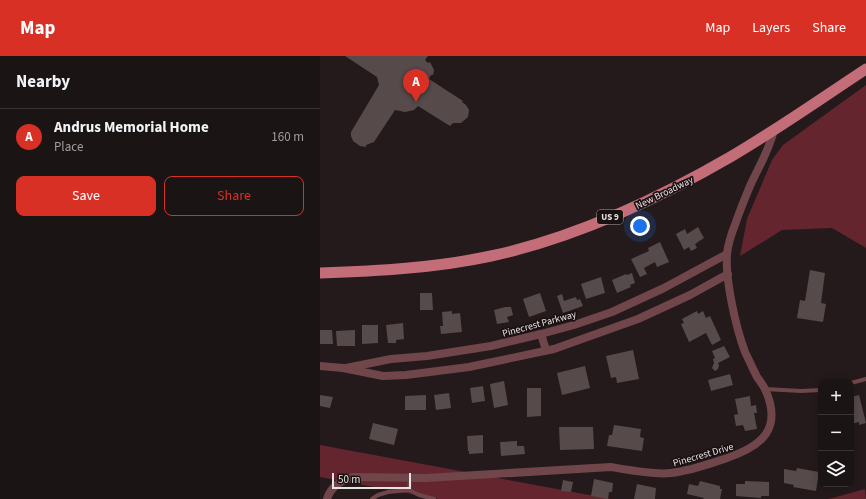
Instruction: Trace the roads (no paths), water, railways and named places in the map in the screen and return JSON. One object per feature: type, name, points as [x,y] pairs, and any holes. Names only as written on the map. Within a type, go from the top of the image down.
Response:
[{"type":"main road","name":"New Broadway","points":[[320,273],[401,269],[490,256],[547,241],[595,223],[664,192],[713,167],[774,130],[866,68]]},
{"type":"street","name":"Pinecrest Drive","points":[[327,499],[333,487],[345,479],[365,477],[410,478],[464,476],[611,467],[638,471],[670,473],[691,469],[740,454],[759,443],[768,432],[772,420],[770,404],[765,389],[756,375],[743,346],[738,328],[728,274],[727,254],[733,229],[750,185],[769,148],[774,130]]},
{"type":"street","name":"Pinecrest Parkway","points":[[343,368],[391,359],[427,356],[491,346],[541,334],[612,312],[664,288],[727,254]]},
{"type":"street","name":"Pinecrest Parkway","points":[[320,366],[343,368],[382,376],[406,375],[469,367],[554,349],[638,320],[690,295],[728,274]]},
{"type":"street","points":[[541,334],[546,350]]},
{"type":"lane","points":[[854,382],[866,378]]},
{"type":"lane","points":[[765,389],[801,391],[818,390]]},
{"type":"lane","points":[[409,490],[410,478]]},
{"type":"lane","points":[[372,499],[378,495],[388,492],[409,490],[419,495],[434,499]]},
{"type":"place","name":"Andrus Memorial Home","points":[[416,102]]}]
